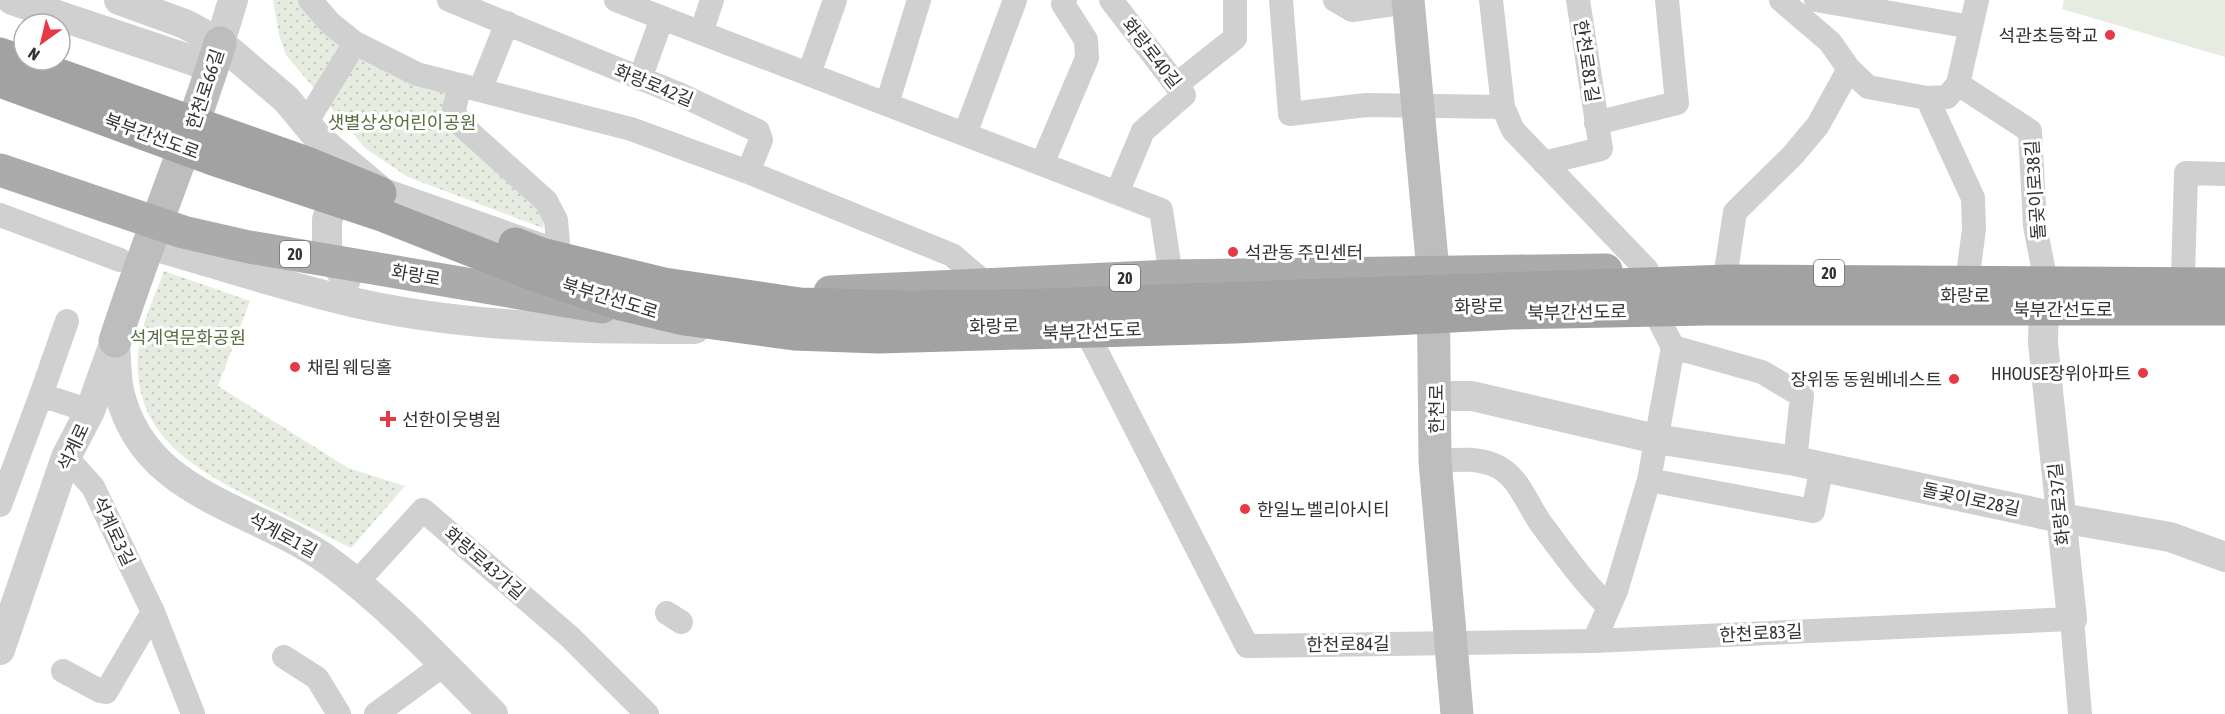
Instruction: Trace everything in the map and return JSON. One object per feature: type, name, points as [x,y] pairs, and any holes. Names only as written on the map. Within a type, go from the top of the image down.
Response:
[{"type":"highway","name":"북부간선도로","points":[[0,54],[307,163],[541,254],[664,284],[800,304],[907,307],[1044,305],[1728,281],[2224,295]]},
{"type":"highway","name":"북부간선도로","points":[[0,81],[213,159],[379,214],[532,274],[620,304],[684,319],[794,334],[936,336],[1235,327],[1511,313],[2224,295]]},
{"type":"main road","name":"한천로","points":[[1408,1],[1433,271],[1435,461],[1456,714]]},
{"type":"main road","name":"한천로66길","points":[[134,252],[193,130],[216,55]]},
{"type":"main road","name":"화랑로","points":[[0,150],[128,194],[253,230],[592,298],[742,297],[986,283],[1171,276],[1433,271],[1516,271],[1647,284],[2045,286],[2224,295]]},
{"type":"main road","name":"화랑로","points":[[0,170],[194,234],[249,247],[592,298],[842,330],[1082,324],[1520,305],[1726,271],[1968,275],[2045,286],[2183,276],[2224,295]]},
{"type":"main road","name":"석계로","points":[[115,341],[134,252]]},
{"type":"main road","points":[[1516,271],[1508,286],[1520,305]]},
{"type":"street","name":"화랑로","points":[[12,0],[216,55]]},
{"type":"street","name":"화랑로","points":[[119,0],[185,24],[216,55],[286,99],[320,140],[382,193],[559,255],[725,286],[818,293]]},
{"type":"street","name":"한천로66길","points":[[216,55],[233,0]]},
{"type":"street","points":[[310,0],[330,23],[355,43],[417,74],[631,129],[748,172],[952,255],[986,283]]},
{"type":"street","name":"화랑로42길","points":[[449,0],[679,93],[761,134],[762,140],[748,172]]},
{"type":"street","points":[[701,33],[712,0]]},
{"type":"street","points":[[809,74],[835,0]]},
{"type":"street","points":[[887,104],[919,0]]},
{"type":"street","points":[[965,134],[1015,0]]},
{"type":"street","points":[[1042,164],[1087,58],[1086,40],[1063,4],[1065,0]]},
{"type":"street","name":"화랑로40길","points":[[1111,0],[1184,95],[1143,132],[1117,193]]},
{"type":"street","points":[[1176,85],[1235,38],[1235,0]]},
{"type":"street","points":[[1281,0],[1290,114],[1366,105],[1503,107]]},
{"type":"street","name":"한천로","points":[[1335,0],[1352,10],[1408,1]]},
{"type":"street","points":[[1491,0],[1503,107],[1513,130],[1647,284],[1672,346],[1650,480],[1610,607],[1594,641]]},
{"type":"street","name":"한천로81길","points":[[1544,163],[1600,150],[1578,0]]},
{"type":"street","name":"한천로81길","points":[[1596,123],[1677,103],[1667,0]]},
{"type":"street","points":[[1781,0],[1830,42],[1849,69],[1868,87],[1927,98],[1947,97],[1958,84],[1977,0]]},
{"type":"street","points":[[1828,1],[1971,27]]},
{"type":"street","points":[[624,2],[1161,210],[1171,276]]},
{"type":"street","points":[[640,79],[662,18]]},
{"type":"street","points":[[507,23],[470,88],[454,109],[458,122],[546,201],[556,220],[559,255]]},
{"type":"street","points":[[306,123],[355,43]]},
{"type":"street","points":[[1726,271],[1735,212],[1793,155],[1818,124],[1849,69]]},
{"type":"street","name":"돌곶이로38길","points":[[1958,84],[2030,131],[2035,226],[2045,286]]},
{"type":"street","name":"화랑로","points":[[1927,98],[1973,198],[1974,229],[1968,275]]},
{"type":"street","points":[[2183,276],[2186,173],[2225,174]]},
{"type":"street","points":[[362,304],[327,249],[327,219],[337,200],[363,188],[382,193]]},
{"type":"street","name":"화랑로","points":[[0,215],[134,252],[362,304],[436,316],[557,328],[842,330]]},
{"type":"street","points":[[1066,280],[1082,324]]},
{"type":"street","name":"화랑로37길","points":[[2045,286],[2043,344],[2080,714]]},
{"type":"street","points":[[0,504],[67,321]]},
{"type":"street","name":"한천로84길","points":[[1082,324],[1247,646],[1449,642]]},
{"type":"street","name":"석계로","points":[[0,650],[66,457],[90,411],[115,341]]},
{"type":"street","name":"석계로1길","points":[[115,341],[119,389],[125,412],[143,447],[157,463],[194,489],[325,558],[357,582],[493,714]]},
{"type":"street","points":[[1650,480],[1813,511],[1803,396],[1762,372],[1672,346]]},
{"type":"street","points":[[41,394],[90,411]]},
{"type":"street","name":"돌곶이로28길","points":[[1436,396],[1472,396],[1656,440],[1809,464],[2061,518],[2170,537],[2225,557]]},
{"type":"street","name":"석계로3길","points":[[66,457],[93,487],[153,612],[194,714]]},
{"type":"street","points":[[1435,461],[1475,459],[1497,466],[1521,488],[1540,523],[1596,594],[1610,607]]},
{"type":"street","name":"화랑로43가길","points":[[357,582],[423,510],[570,637],[647,714]]},
{"type":"street","points":[[63,671],[106,692],[153,612]]},
{"type":"street","name":"한천로83길","points":[[1449,642],[1594,641],[2072,619]]},
{"type":"street","points":[[284,657],[317,678],[339,714]]},
{"type":"street","points":[[376,714],[443,664]]},
{"type":"green space","name":"샛별상상어린이공원","points":[[273,0],[305,0],[452,88],[446,113],[546,214],[543,228],[408,177],[366,149],[286,55],[279,35]]},
{"type":"green space","points":[[2064,0],[2225,0],[2225,57],[2062,9]]},
{"type":"green space","name":"석계역문화공원","points":[[164,271],[250,301],[218,386],[348,468],[405,486],[351,548],[214,478],[174,448],[158,429],[146,408],[139,383],[138,354],[144,323]]},
{"type":"place","name":"석관초등학교","points":[[2110,35]]},
{"type":"place","name":"석관동 주민센터","points":[[1233,252]]},
{"type":"place","name":"채림 웨딩홀","points":[[295,367]]},
{"type":"place","name":"HHOUSE장위아파트","points":[[2143,373]]},
{"type":"place","name":"장위동 동원베네스트","points":[[1954,379]]},
{"type":"place","name":"선한이웃병원","points":[[388,419]]},
{"type":"place","name":"한일노벨리아시티","points":[[1245,509]]}]
